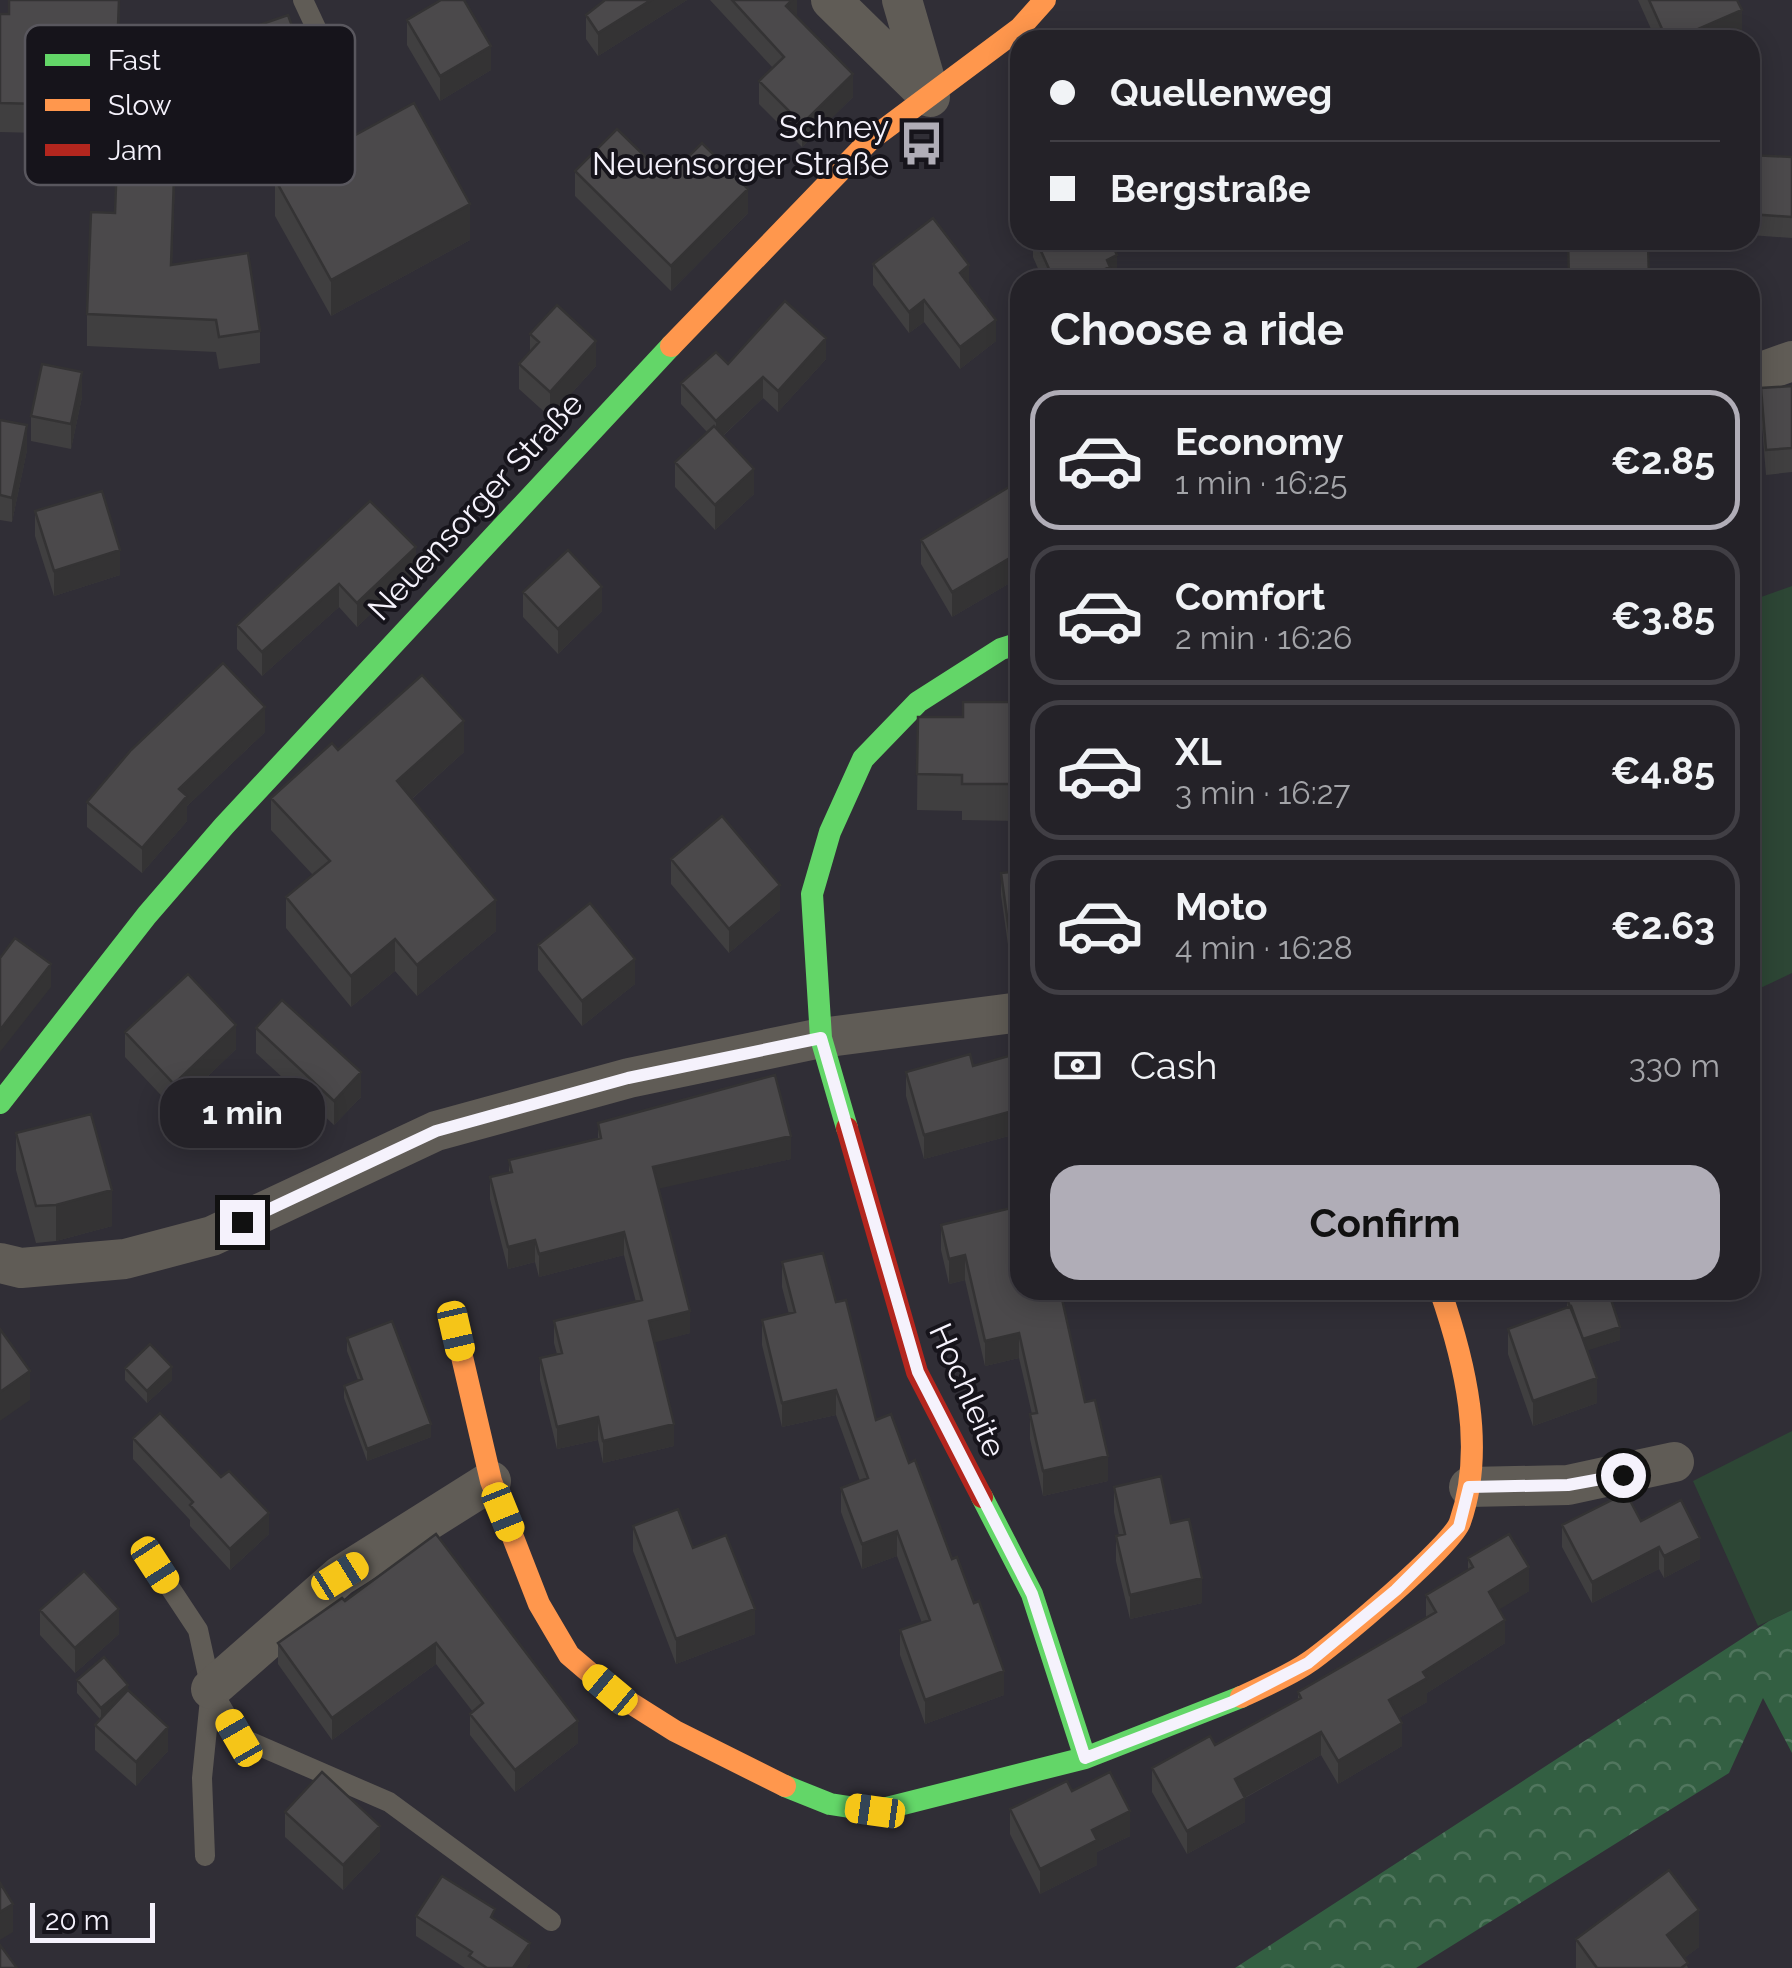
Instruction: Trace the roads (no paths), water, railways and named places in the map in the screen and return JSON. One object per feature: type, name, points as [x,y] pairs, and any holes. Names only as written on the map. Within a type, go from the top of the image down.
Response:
[{"type":"street","points":[[831,0],[930,97]]},
{"type":"street","points":[[902,0],[930,97]]},
{"type":"street","name":"Neuensorger Straße","points":[[1017,30],[1046,0]]},
{"type":"street","name":"Neuensorger Straße","points":[[0,1104],[147,915],[304,738],[617,402],[870,140],[1010,36]]},
{"type":"street","points":[[1760,372],[1792,361]]},
{"type":"street","name":"Hochleite","points":[[1010,646],[918,702],[863,759],[830,832],[812,894],[821,1038],[918,1372],[1032,1594],[1085,1758]]},
{"type":"street","points":[[0,1264],[21,1268],[125,1259],[212,1236],[436,1131],[628,1078],[821,1038],[1010,1013]]},
{"type":"street","points":[[456,1331],[490,1481],[540,1604],[569,1655],[610,1690],[675,1731],[774,1782],[830,1804],[875,1811],[1085,1758],[1232,1702],[1308,1663],[1396,1590],[1459,1527],[1469,1487],[1473,1452],[1464,1386],[1443,1300]]},
{"type":"street","points":[[1469,1487],[1568,1485],[1674,1462]]},
{"type":"street","points":[[210,1689],[340,1576],[490,1481]]},
{"type":"lane","points":[[303,0],[315,25]]},
{"type":"lane","points":[[155,1565],[198,1630],[210,1689],[202,1778],[205,1856]]},
{"type":"lane","points":[[210,1689],[239,1738],[389,1802],[551,1921]]},
{"type":"place","name":"Schney Neuensorger Straße","points":[[922,144]]}]
